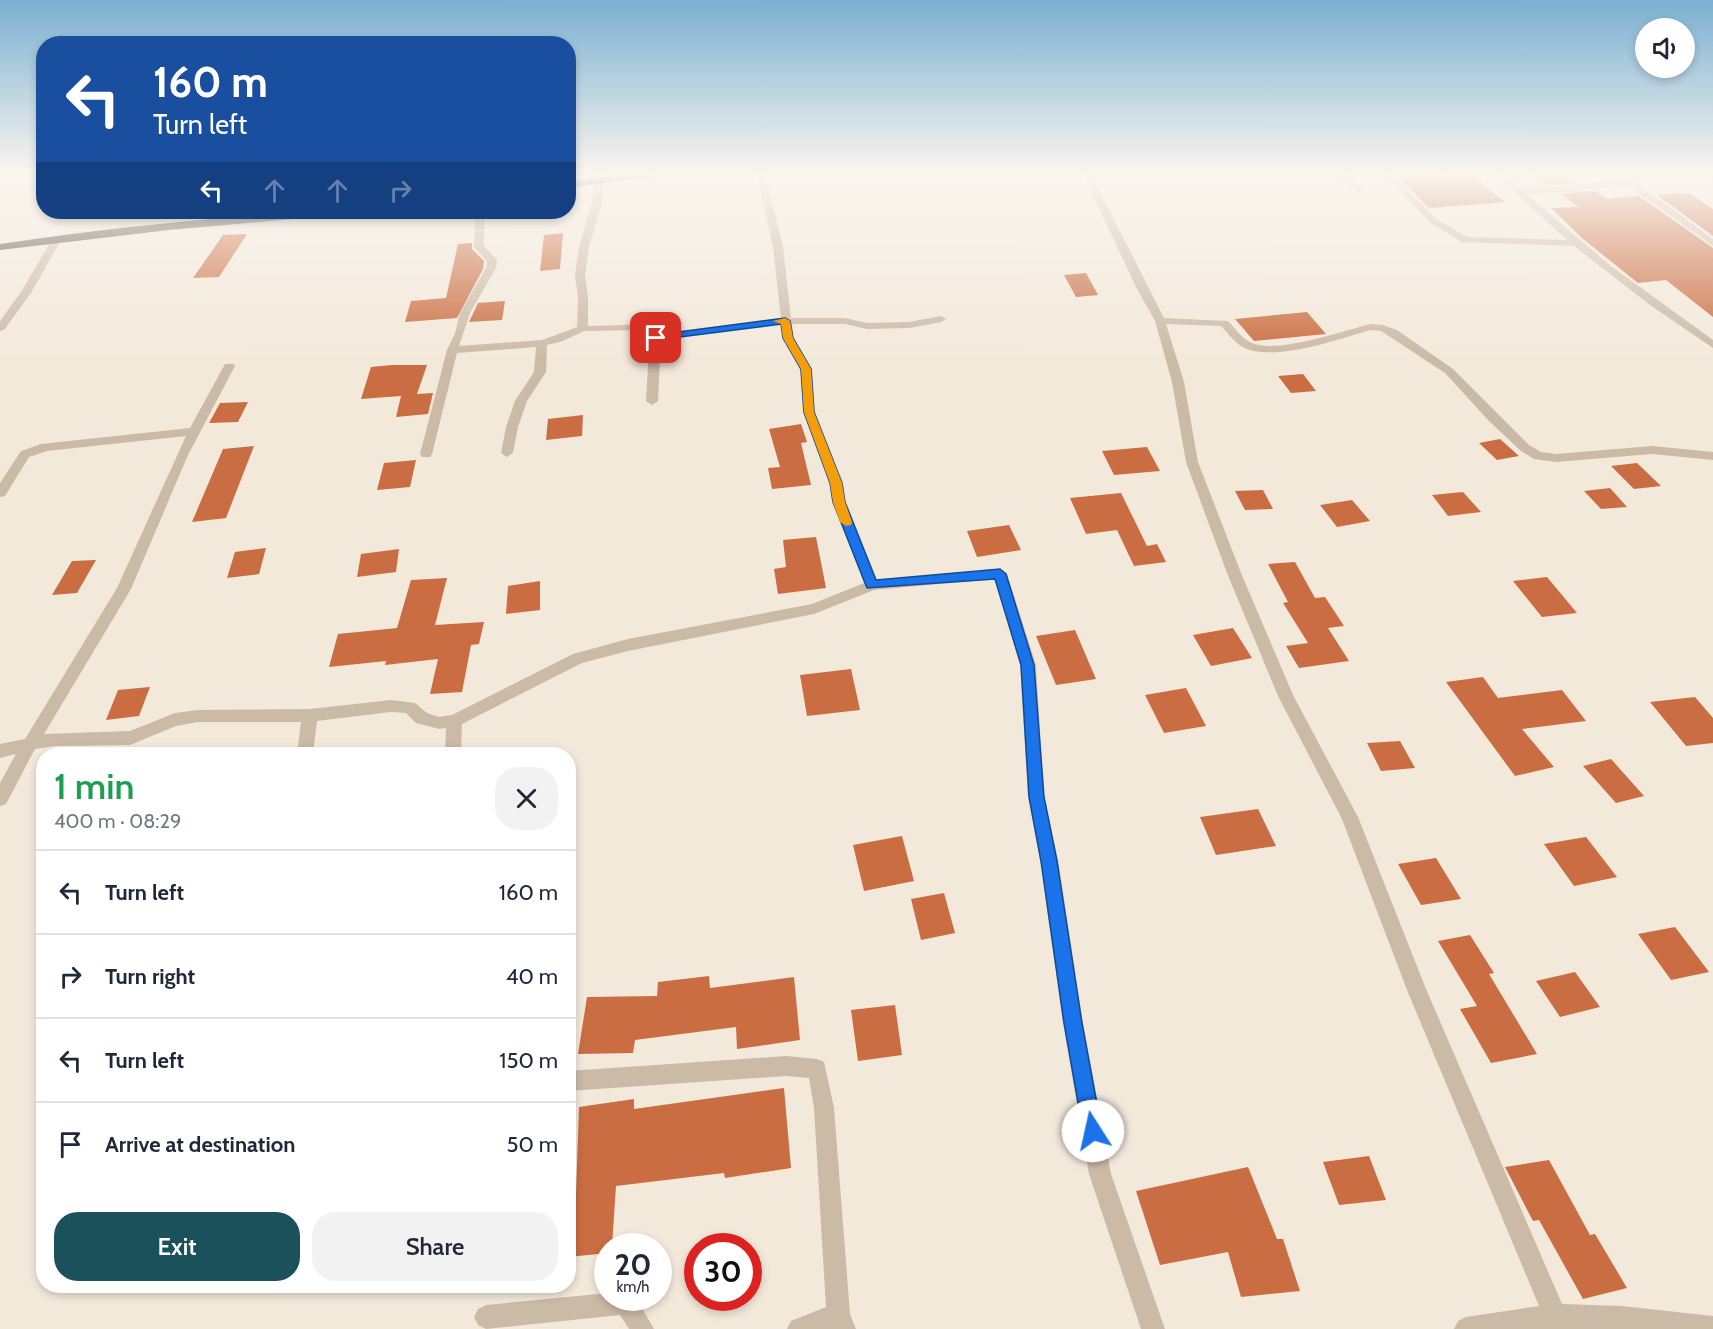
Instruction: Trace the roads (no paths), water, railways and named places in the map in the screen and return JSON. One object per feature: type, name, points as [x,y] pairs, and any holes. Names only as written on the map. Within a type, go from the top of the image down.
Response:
[{"type":"highway","points":[[0,247],[72,236]]},
{"type":"street","points":[[426,454],[452,350],[470,301],[491,268],[492,260],[479,247],[479,236]]},
{"type":"street","points":[[583,328],[580,275],[587,236]]},
{"type":"street","points":[[775,236],[788,338],[806,369],[809,412],[836,483],[839,502],[872,585]]},
{"type":"street","points":[[1118,236],[1141,287],[1160,321],[1178,382],[1192,462],[1234,573],[1286,696],[1350,817],[1417,990],[1521,1240],[1558,1322]]},
{"type":"street","points":[[1454,236],[1465,240],[1576,243]]},
{"type":"street","points":[[1568,236],[1646,298],[1713,345]]},
{"type":"street","points":[[0,328],[26,293],[57,238]]},
{"type":"street","points":[[656,338],[785,321],[845,321],[867,326],[909,324],[941,319]]},
{"type":"street","points":[[1160,321],[1224,323],[1249,346],[1265,350],[1283,348],[1370,327],[1383,328],[1393,332],[1449,371],[1493,418],[1525,448],[1539,456],[1557,458],[1583,454],[1652,450],[1713,456]]},
{"type":"street","points":[[452,350],[542,343],[559,339],[583,328],[656,327],[652,401]]},
{"type":"street","points":[[507,453],[512,427],[521,401],[540,372],[542,343]]},
{"type":"street","points":[[0,799],[30,744],[124,589],[182,455],[230,366]]},
{"type":"street","points":[[0,493],[25,454],[45,447],[195,431]]},
{"type":"street","points":[[0,751],[54,739],[129,738],[151,732],[178,719],[215,714],[281,717],[391,706],[410,707],[423,718],[439,723],[454,721],[578,658],[628,645],[814,609],[872,585],[1000,574],[1028,665],[1036,797],[1049,861],[1073,1023],[1100,1174],[1153,1329]]},
{"type":"street","points":[[305,747],[310,715]]},
{"type":"street","points":[[453,747],[454,721]]},
{"type":"street","points":[[576,1080],[786,1066],[816,1069],[824,1108],[841,1321],[799,1329]]},
{"type":"street","points":[[486,1317],[626,1303],[642,1329]]},
{"type":"street","points":[[1466,1329],[1622,1318],[1713,1328]]}]
